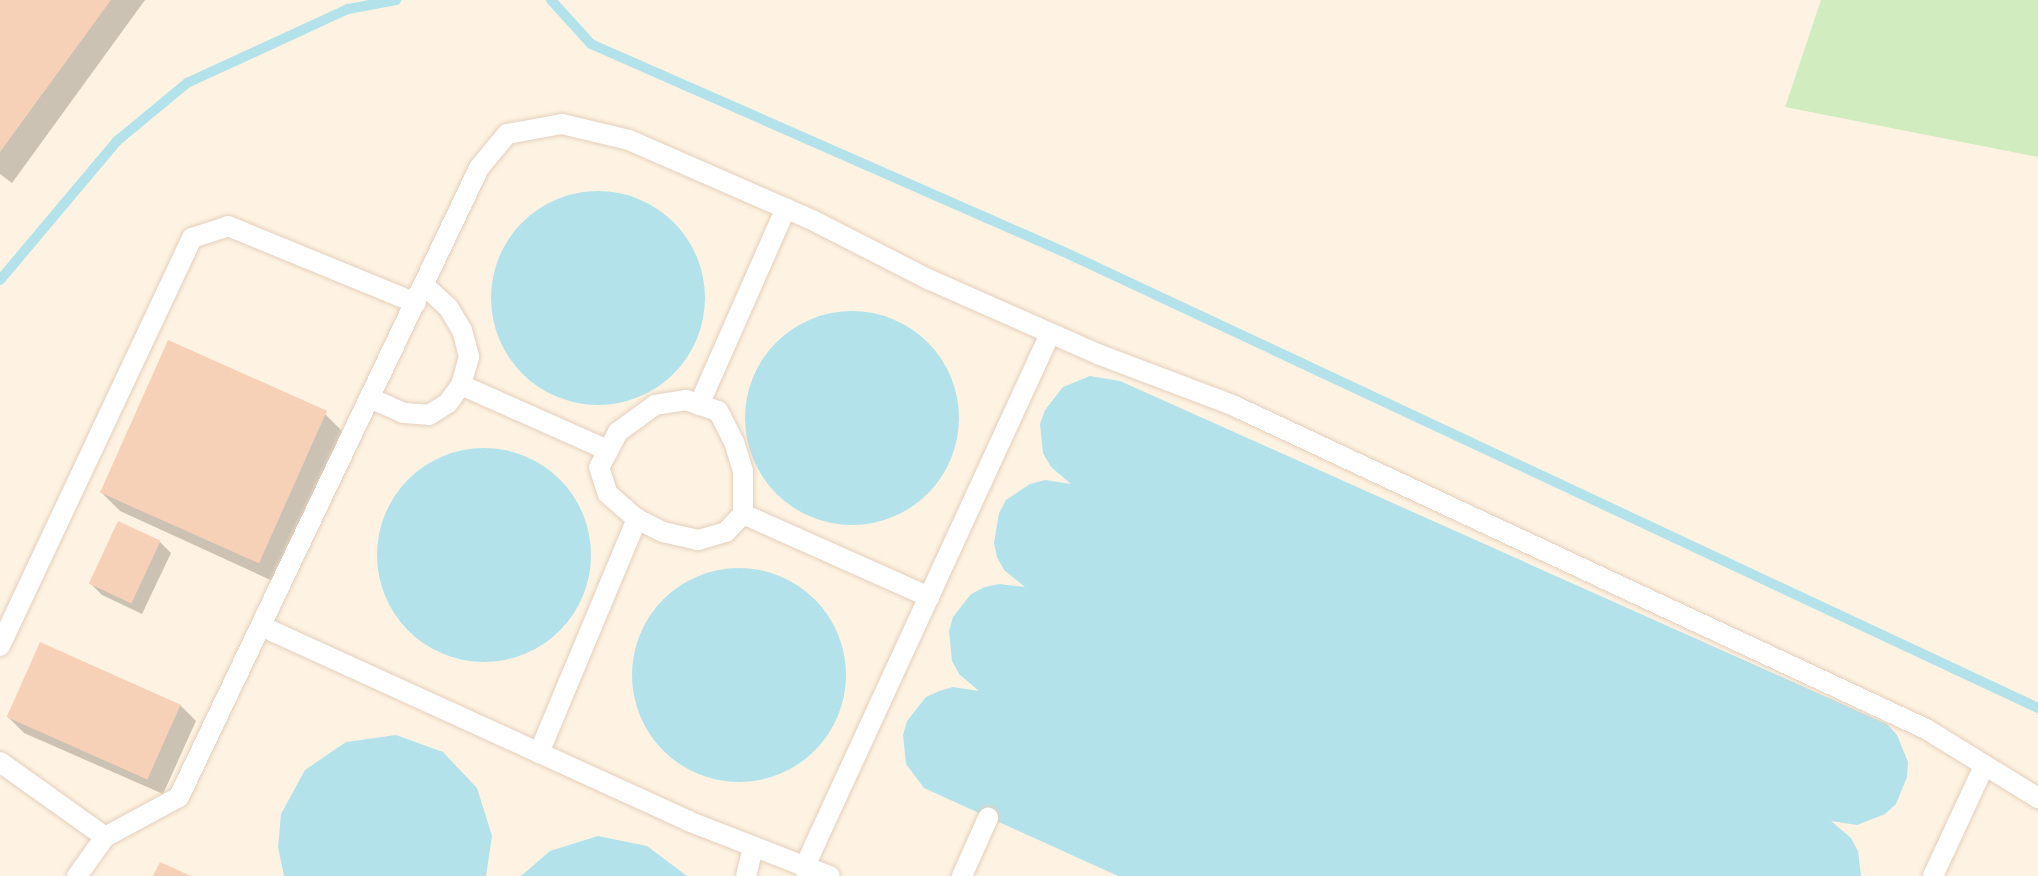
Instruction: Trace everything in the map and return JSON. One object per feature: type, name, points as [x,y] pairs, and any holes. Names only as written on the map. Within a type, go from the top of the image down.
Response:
[{"type":"lane","points":[[77,876],[105,837],[179,797],[479,168],[507,134],[562,124],[629,140],[786,208],[1050,334],[1230,404],[1607,577],[1926,729],[2038,798]]},
{"type":"lane","points":[[699,405],[786,208]]},
{"type":"lane","points":[[0,646],[192,238],[228,226],[416,303]]},
{"type":"lane","points":[[370,398],[403,413],[429,415],[448,403],[461,385],[469,357],[462,330],[448,307],[424,285]]},
{"type":"lane","points":[[804,868],[1050,334]]},
{"type":"lane","points":[[461,385],[608,450]]},
{"type":"lane","points":[[686,400],[718,411],[734,442],[743,471],[743,514],[726,532],[698,540],[663,532],[638,519],[608,494],[599,466],[608,450],[618,432],[655,405],[686,400]]},
{"type":"lane","points":[[743,514],[929,597]]},
{"type":"lane","points":[[539,753],[638,519]]},
{"type":"lane","points":[[261,626],[753,848],[830,876]]},
{"type":"lane","points":[[0,762],[105,837]]},
{"type":"lane","points":[[1933,876],[1984,766]]},
{"type":"lane","points":[[963,876],[988,819]]},
{"type":"lane","points":[[746,876],[753,848]]},
{"type":"green space","points":[[1821,0],[2038,0],[2038,157],[1785,107]]},
{"type":"water","points":[[598,191],[619,193],[639,199],[666,215],[681,230],[697,257],[703,277],[705,298],[703,319],[697,339],[681,366],[666,381],[639,397],[619,403],[598,405],[577,403],[557,397],[530,381],[515,366],[499,339],[493,319],[491,298],[493,277],[499,257],[515,230],[530,215],[557,199],[577,193]]},
{"type":"water","points":[[852,311],[873,313],[893,319],[920,335],[935,350],[951,377],[957,397],[959,418],[957,439],[951,459],[935,486],[920,501],[893,517],[873,523],[852,525],[831,523],[811,517],[784,501],[769,486],[753,459],[747,439],[745,418],[747,397],[753,377],[769,350],[784,335],[811,319],[831,313]]},
{"type":"water","points":[[1090,376],[1120,381],[1887,724],[1897,735],[1908,762],[1907,777],[1896,804],[1885,814],[1857,825],[1831,821],[1851,838],[1858,851],[1861,876],[1118,876],[924,788],[906,764],[903,735],[907,721],[926,697],[939,691],[953,687],[979,691],[959,674],[952,661],[949,631],[953,617],[971,594],[985,587],[999,584],[1025,587],[1004,570],[997,557],[994,543],[999,513],[1006,500],[1030,484],[1045,480],[1071,484],[1051,467],[1043,453],[1040,424],[1045,410],[1063,387]]},
{"type":"water","points":[[484,448],[505,450],[525,456],[560,479],[583,514],[589,534],[591,555],[589,576],[583,596],[560,631],[525,654],[505,660],[484,662],[463,660],[443,654],[408,631],[385,596],[379,576],[377,555],[379,534],[385,514],[408,479],[443,456],[463,450]]},
{"type":"water","points":[[739,568],[760,570],[780,576],[815,599],[838,634],[844,654],[846,675],[844,696],[838,716],[815,751],[780,774],[760,780],[739,782],[718,780],[698,774],[663,751],[640,716],[634,696],[632,675],[634,654],[640,634],[663,599],[698,576],[718,570]]},
{"type":"water","points":[[396,735],[443,752],[477,788],[492,836],[486,876],[284,876],[278,847],[281,814],[305,770],[346,742]]},
{"type":"water","points":[[598,836],[647,846],[687,876],[521,876],[550,851]]},
{"type":"building","points":[[0,0],[111,0],[0,152]]},
{"type":"building","points":[[168,340],[327,411],[259,563],[100,493]]},
{"type":"building","points":[[118,521],[161,541],[131,603],[89,584]]},
{"type":"building","points":[[40,642],[181,705],[147,780],[7,717]]},
{"type":"building","points":[[160,862],[191,876],[153,876]]},
{"type":"waterway","points":[[0,280],[117,141],[187,83],[348,9],[396,0]]},
{"type":"waterway","points":[[551,0],[591,44],[1062,251],[2038,708]]}]
